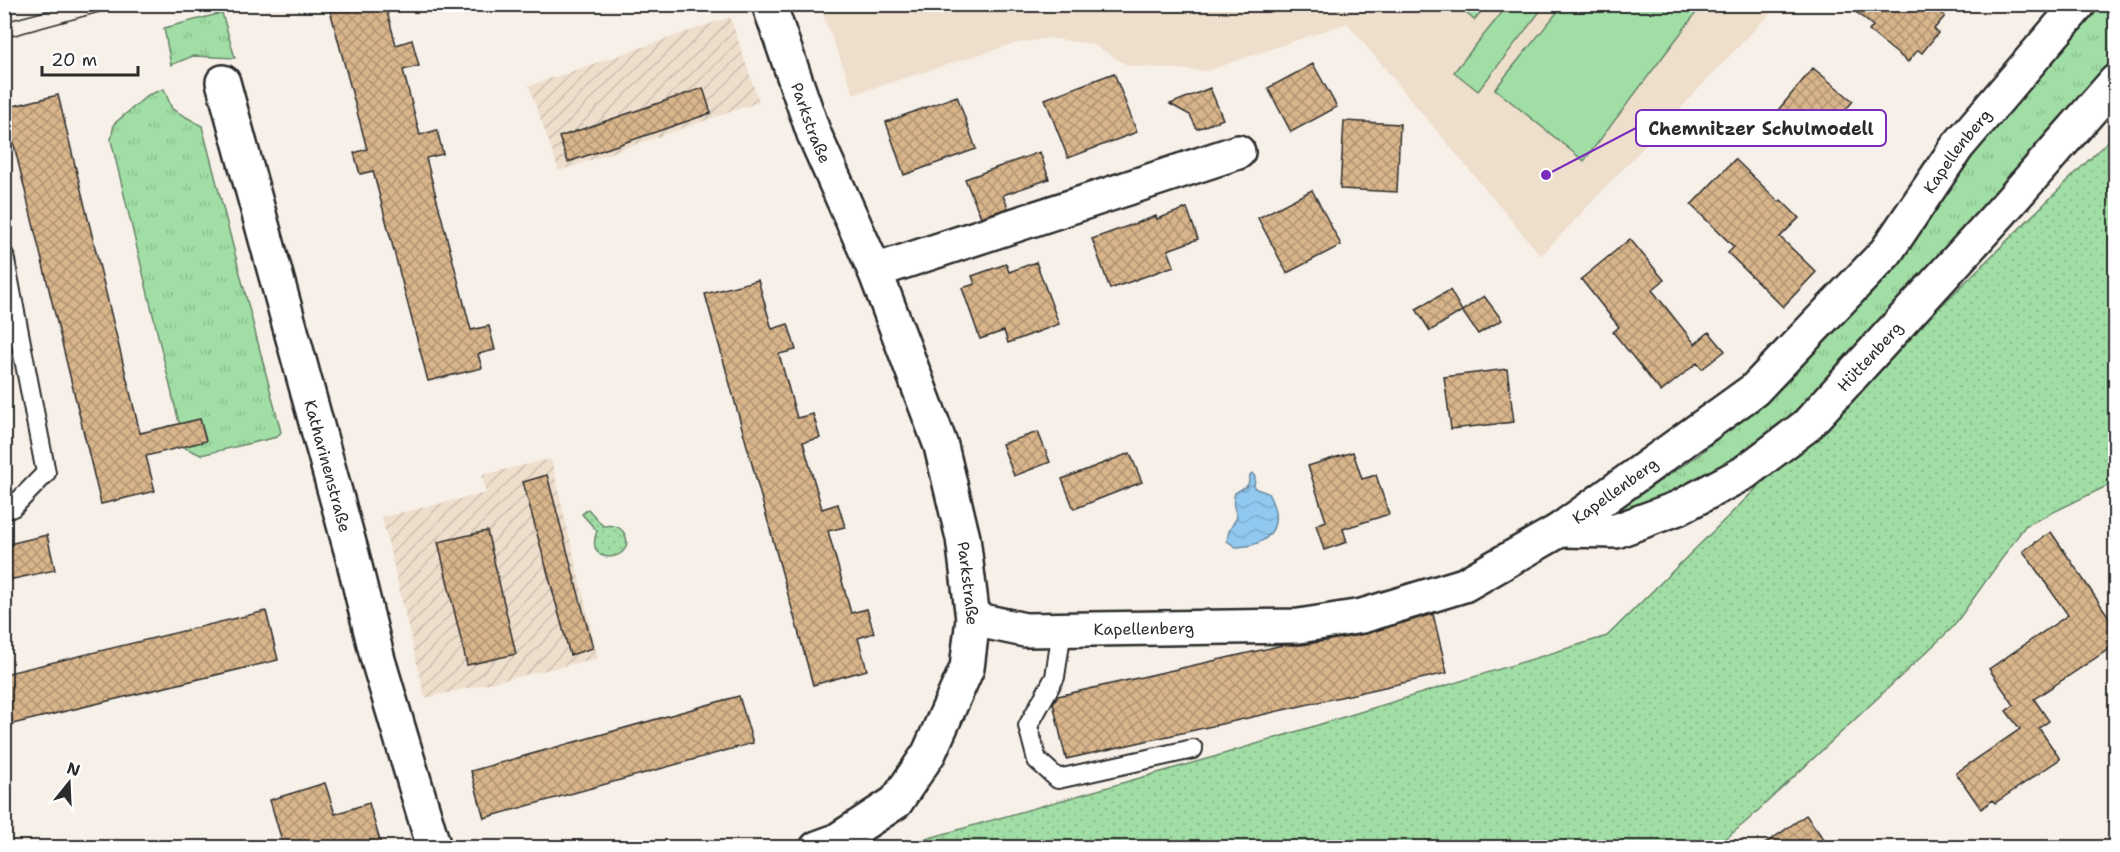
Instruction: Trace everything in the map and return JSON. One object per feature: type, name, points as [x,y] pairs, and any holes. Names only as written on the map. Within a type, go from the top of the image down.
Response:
[{"type":"street","name":"Parkstraße","points":[[769,4],[814,134],[875,271],[941,446],[963,538],[973,619],[967,668],[928,753],[896,802],[836,841],[817,848]]},
{"type":"street","name":"Kapellenberg","points":[[973,619],[1025,630],[1299,626],[1362,616],[1464,585],[1560,530],[1754,390],[1886,252],[1957,147],[2079,4]]},
{"type":"street","name":"Hüttenberg","points":[[1560,530],[1616,531],[1678,508],[1744,473],[1806,426],[2001,212],[2115,81]]},
{"type":"street","name":"Katharinenstraße","points":[[223,82],[352,554],[378,660],[434,848]]},
{"type":"street","points":[[875,271],[1238,152]]},
{"type":"lane","points":[[4,255],[46,473],[13,507],[4,511]]},
{"type":"lane","points":[[1062,629],[1055,677],[1028,726],[1037,760],[1058,779],[1193,749]]},
{"type":"shaded area","points":[[819,5],[1778,5],[1541,256],[1347,23],[1207,71],[1129,66],[1092,44],[1047,38],[1013,44],[854,94]]},
{"type":"shaded area","points":[[730,17],[759,102],[559,171],[529,86]]},
{"type":"shaded area","points":[[551,459],[598,658],[425,698],[382,517],[486,493],[482,475]]},
{"type":"green space","points":[[1457,5],[1487,5],[1474,20]]},
{"type":"green space","points":[[1508,5],[1545,5],[1478,91],[1454,72]]},
{"type":"green space","points":[[1563,5],[1702,5],[1584,161],[1495,89]]},
{"type":"green space","points":[[2091,5],[2115,5],[2115,71],[1817,401],[1736,465],[1632,519],[1613,513],[1700,454],[1784,380],[1972,145]]},
{"type":"green space","points":[[222,13],[235,58],[193,56],[171,65],[164,28]]},
{"type":"green space","points":[[164,89],[172,109],[202,126],[281,432],[277,437],[201,455],[185,448],[111,140],[114,124],[148,95]]},
{"type":"green space","points":[[2115,134],[2115,482],[2025,526],[1953,627],[1748,820],[1716,847],[894,848],[1217,756],[1607,636]]},
{"type":"green space","points":[[588,509],[603,526],[617,527],[622,530],[627,542],[619,555],[603,556],[597,552],[595,543],[597,531],[582,514]]},
{"type":"water","points":[[1252,473],[1255,477],[1254,488],[1268,493],[1273,504],[1275,524],[1272,532],[1258,543],[1236,547],[1227,541],[1229,531],[1237,517],[1234,496],[1248,485]]},
{"type":"building","points":[[350,4],[385,4],[396,45],[412,40],[419,66],[403,70],[420,135],[437,130],[443,154],[426,158],[471,330],[489,326],[495,350],[478,354],[482,368],[428,381],[373,171],[360,174],[354,153],[367,149],[330,10]]},
{"type":"building","points":[[1846,4],[1931,4],[1945,16],[1934,29],[1938,33],[1922,53],[1918,50],[1908,62],[1869,31],[1873,26]]},
{"type":"building","points":[[1313,64],[1337,107],[1291,132],[1268,88]]},
{"type":"building","points":[[1813,68],[1853,101],[1819,142],[1779,109]]},
{"type":"building","points":[[1114,73],[1137,132],[1068,158],[1045,99]]},
{"type":"building","points":[[703,88],[711,113],[568,162],[559,137]]},
{"type":"building","points":[[1210,88],[1223,119],[1197,129],[1190,115],[1170,104]]},
{"type":"building","points":[[58,95],[140,433],[200,419],[206,441],[146,456],[155,491],[101,504],[5,108]]},
{"type":"building","points":[[957,96],[976,149],[904,175],[886,122]]},
{"type":"building","points":[[1344,121],[1400,124],[1397,192],[1340,189]]},
{"type":"building","points":[[1040,152],[1049,179],[1003,195],[1008,208],[981,217],[965,179]]},
{"type":"building","points":[[1735,159],[1799,218],[1780,237],[1816,272],[1783,307],[1728,253],[1734,247],[1691,205]]},
{"type":"building","points":[[1312,190],[1341,245],[1287,273],[1258,218]]},
{"type":"building","points":[[1187,208],[1198,239],[1168,250],[1174,266],[1110,289],[1092,239],[1156,216],[1157,219]]},
{"type":"building","points":[[1630,239],[1664,280],[1652,290],[1695,344],[1709,332],[1725,351],[1702,369],[1697,363],[1661,392],[1613,332],[1619,327],[1581,279]]},
{"type":"building","points":[[1036,262],[1059,324],[1008,343],[1004,331],[980,339],[962,288],[975,284],[972,276],[1006,264],[1009,272]]},
{"type":"building","points":[[758,280],[772,329],[788,324],[796,350],[779,354],[797,418],[813,414],[820,438],[803,442],[822,509],[838,504],[845,527],[828,531],[851,613],[867,609],[874,633],[858,638],[867,670],[813,685],[705,294]]},
{"type":"building","points":[[1450,290],[1462,311],[1430,331],[1416,309]]},
{"type":"building","points":[[1484,296],[1502,320],[1478,334],[1462,311]]},
{"type":"building","points":[[1507,369],[1514,422],[1451,429],[1444,377]]},
{"type":"building","points":[[1038,432],[1050,462],[1014,476],[1002,444]]},
{"type":"building","points":[[1353,452],[1362,479],[1376,475],[1389,514],[1343,529],[1347,542],[1324,550],[1316,525],[1326,521],[1308,466]]},
{"type":"building","points":[[1130,453],[1142,482],[1074,509],[1062,479]]},
{"type":"building","points":[[547,475],[593,648],[570,655],[523,482]]},
{"type":"building","points":[[487,531],[516,654],[467,665],[438,542]]},
{"type":"building","points":[[2051,532],[2115,626],[2115,645],[2034,699],[2049,721],[2039,728],[2060,759],[1995,803],[1993,800],[1981,809],[1956,773],[2020,729],[2006,711],[2014,705],[1989,669],[2068,615],[2023,551]]},
{"type":"building","points":[[47,535],[55,570],[4,581],[4,545]]},
{"type":"building","points":[[266,611],[278,660],[4,726],[4,674]]},
{"type":"building","points":[[1433,614],[1447,673],[1066,759],[1053,703],[1058,696],[1283,645],[1302,645],[1365,634]]},
{"type":"building","points":[[739,696],[753,743],[484,818],[471,771]]},
{"type":"building","points":[[325,783],[335,814],[369,803],[382,848],[284,848],[270,800]]},
{"type":"building","points":[[1806,815],[1830,848],[1759,848]]},
{"type":"tram line","points":[[4,22],[72,4]]},
{"type":"tram line","points":[[4,38],[129,4]]},
{"type":"place","name":"Chemnitzer Schulmodell","points":[[1546,175]]}]
